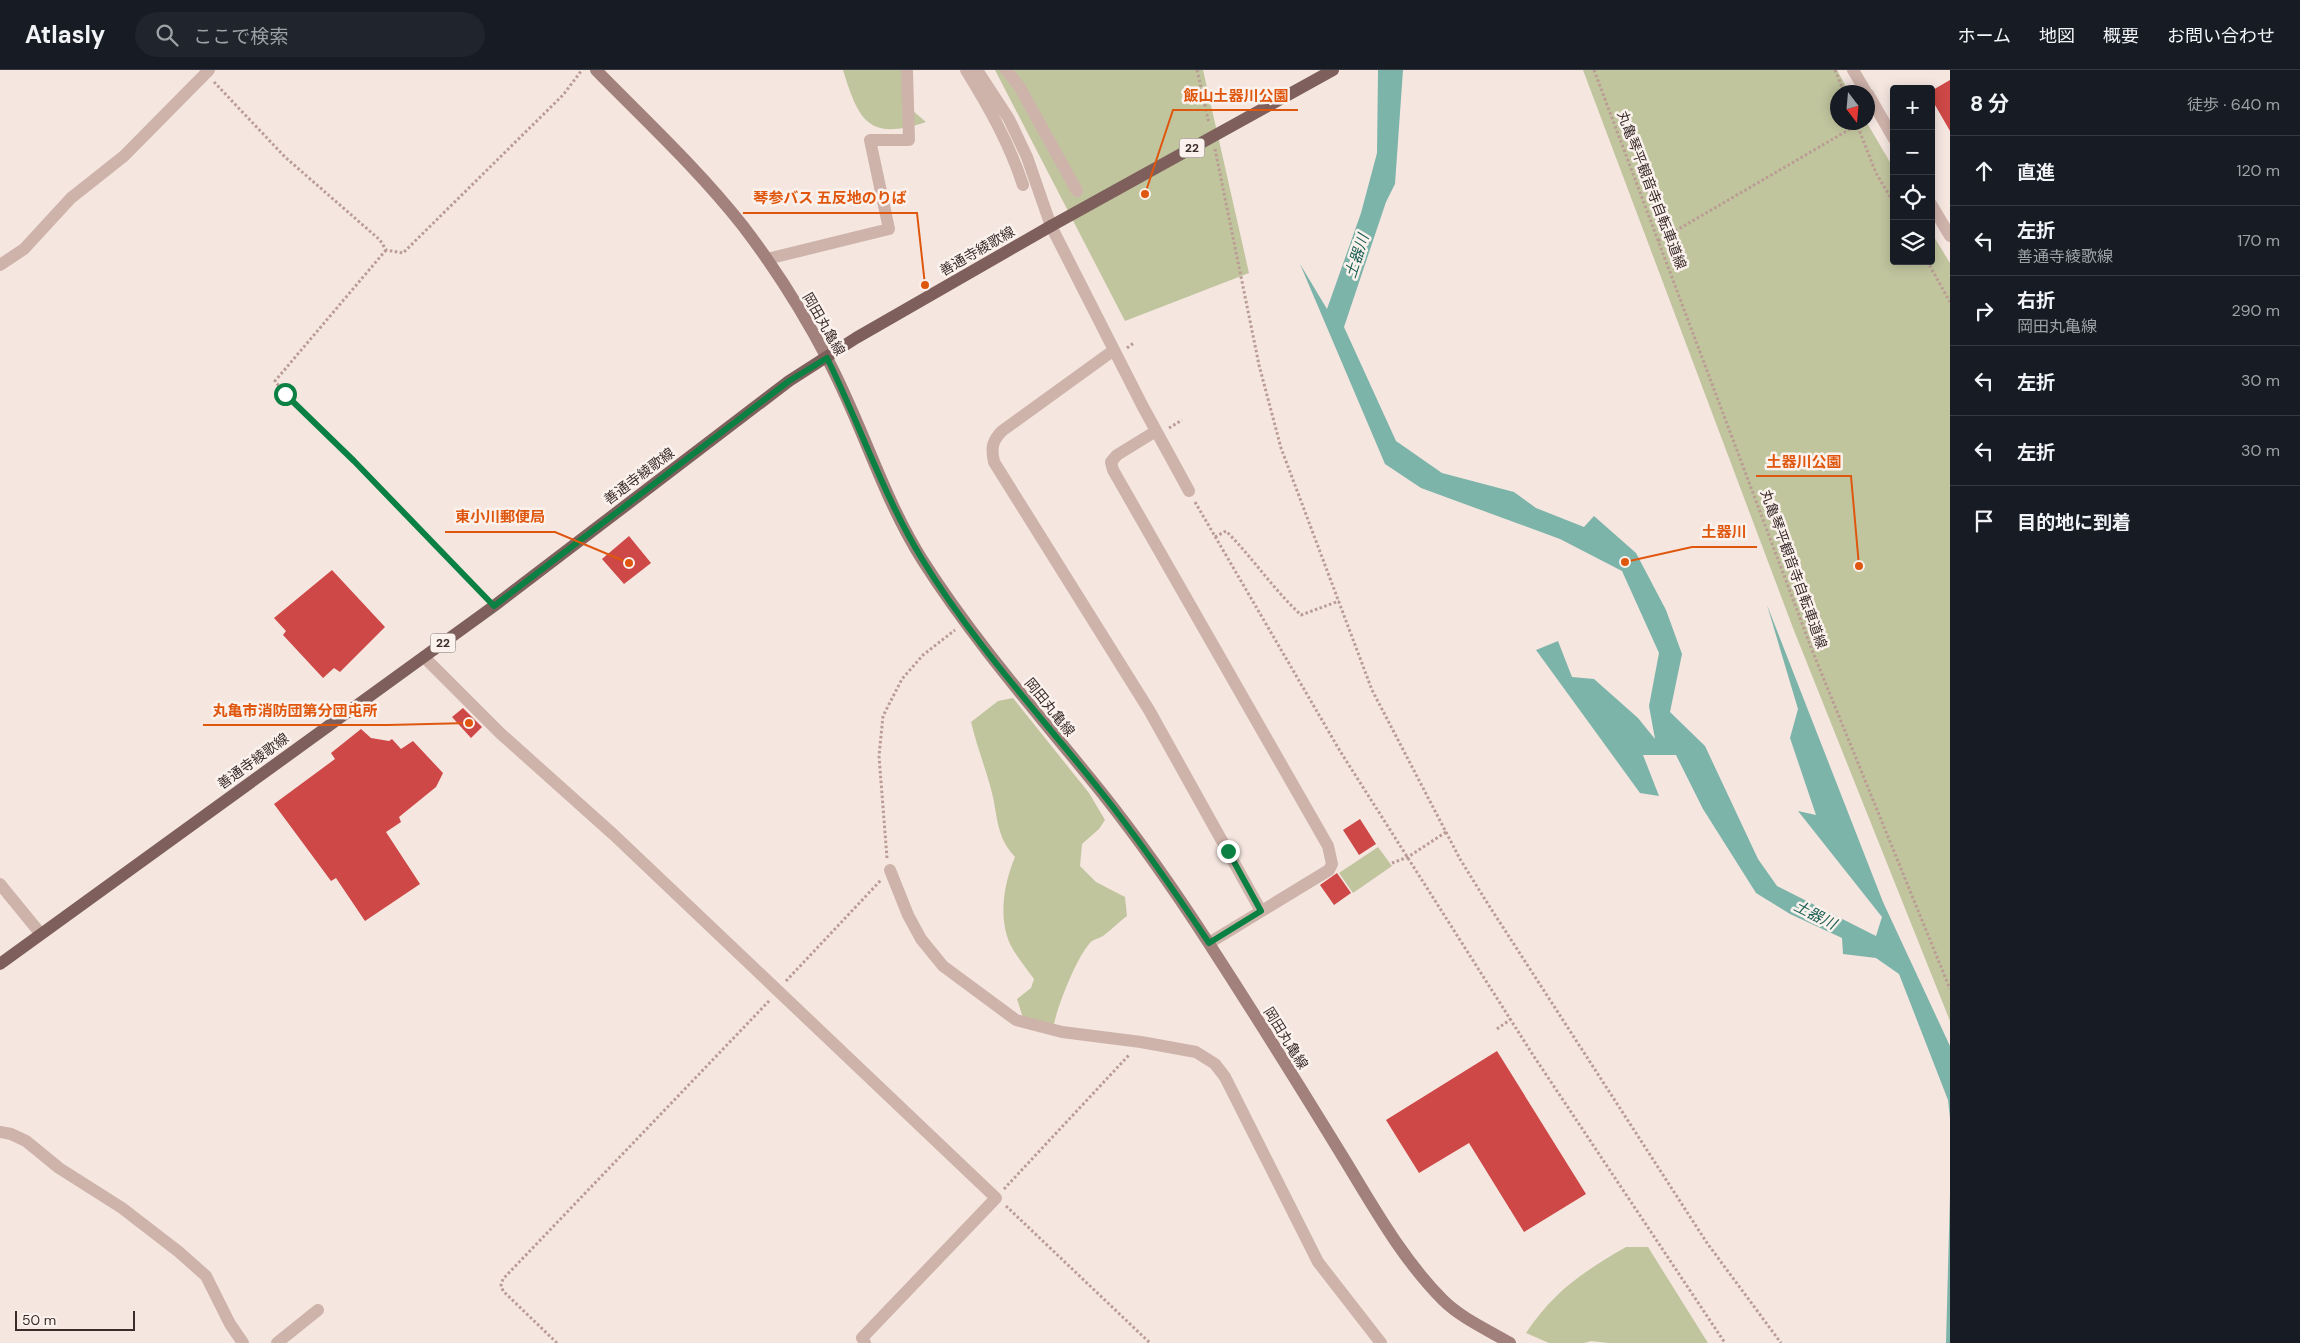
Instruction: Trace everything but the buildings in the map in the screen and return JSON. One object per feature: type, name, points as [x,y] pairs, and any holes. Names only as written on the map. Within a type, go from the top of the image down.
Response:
[{"type":"main road","name":"岡田丸亀線","points":[[596,70],[691,166],[742,225],[767,259],[827,358],[846,397],[875,470],[922,560],[1020,695],[1101,792],[1155,861],[1209,943],[1397,1245],[1445,1302],[1510,1343]]},
{"type":"main road","name":"善通寺綾歌線","points":[[0,964],[40,933],[494,606],[789,381],[856,338],[1050,226],[1333,70]]},
{"type":"street","points":[[767,259],[888,229],[870,140],[909,140],[907,70]]},
{"type":"street","points":[[966,70],[987,104],[1012,152],[1023,185]]},
{"type":"street","points":[[977,70],[1009,119],[1028,157],[1050,226],[1189,491]]},
{"type":"street","points":[[1006,70],[1019,86],[1077,192]]},
{"type":"street","points":[[1853,70],[1862,85]]},
{"type":"street","points":[[0,265],[24,249],[71,198],[124,156],[207,72]]},
{"type":"street","points":[[1875,107],[1890,132]]},
{"type":"street","points":[[1935,211],[1950,236]]},
{"type":"street","points":[[1114,350],[1002,430],[993,440],[994,462],[1149,710],[1261,911]]},
{"type":"street","points":[[1156,431],[1117,455],[1111,462],[1112,470],[1328,846],[1332,864],[1329,870],[1209,943]]},
{"type":"street","points":[[424,656],[500,734],[614,835],[996,1198],[862,1338],[865,1343]]},
{"type":"street","points":[[890,870],[908,915],[921,938],[943,966],[1016,1020],[1062,1032],[1141,1042],[1196,1052],[1215,1064],[1225,1077],[1318,1262],[1381,1343]]},
{"type":"street","points":[[0,884],[40,933]]},
{"type":"street","points":[[0,1132],[11,1134],[26,1141],[59,1168],[122,1208],[179,1252],[206,1276],[230,1324],[243,1343]]},
{"type":"street","points":[[277,1343],[318,1310]]},
{"type":"path","points":[[207,72],[285,158],[380,240],[386,250],[403,253],[563,95],[582,70]]},
{"type":"path","points":[[1197,70],[1211,132]]},
{"type":"path","name":"丸亀琴平観音寺自転車道線","points":[[1594,70],[1809,642],[1950,989]]},
{"type":"path","points":[[1835,70],[1841,85]]},
{"type":"path","points":[[1658,241],[1847,130]]},
{"type":"path","points":[[1859,130],[1876,172],[1890,196]]},
{"type":"path","points":[[1213,140],[1241,270],[1258,365],[1276,430],[1372,690],[1446,832],[1486,901],[1707,1243],[1781,1343]]},
{"type":"path","points":[[386,250],[275,381],[285,394],[354,461],[494,606]]},
{"type":"path","points":[[1929,265],[1950,302]]},
{"type":"path","points":[[1189,491],[1340,751],[1510,1019],[1725,1343]]},
{"type":"path","points":[[1215,537],[1226,531],[1244,549],[1277,592],[1301,615],[1339,601]]},
{"type":"path","points":[[557,1343],[503,1291],[501,1285],[503,1279],[890,870],[886,852],[879,756],[883,716],[902,679],[923,655],[966,622]]},
{"type":"path","points":[[1392,863],[1408,857],[1446,832]]},
{"type":"path","points":[[1497,1028],[1510,1019]]},
{"type":"path","points":[[1141,1042],[996,1198],[1150,1343]]},
{"type":"green space","points":[[843,70],[904,70],[906,105],[926,122],[891,129],[879,128],[869,123],[855,103]]},
{"type":"green space","points":[[995,70],[1203,70],[1249,273],[1125,321]]},
{"type":"green space","points":[[1583,70],[1837,70],[1845,85],[1830,85],[1830,130],[1871,130],[1890,162],[1890,265],[1935,265],[1935,239],[1950,263],[1950,1021],[1793,628]]},
{"type":"green space","points":[[1013,698],[1089,793],[1105,820],[1099,829],[1082,844],[1080,866],[1096,882],[1125,897],[1127,916],[1103,936],[1092,941],[1080,957],[1058,1010],[1053,1030],[1024,1021],[1017,999],[1031,988],[1034,979],[1010,944],[1004,923],[1005,889],[1015,857],[1004,842],[1001,834],[990,784],[971,722],[998,701]]},
{"type":"green space","points":[[1378,847],[1392,866],[1353,893],[1339,873]]},
{"type":"green space","points":[[1626,1247],[1648,1247],[1708,1343],[1608,1343],[1591,1341],[1584,1343],[1549,1343],[1526,1333],[1547,1305],[1570,1284],[1596,1265]]},
{"type":"water","points":[[1378,70],[1403,70],[1395,184],[1386,202],[1344,327],[1396,441],[1442,473],[1514,492],[1536,508],[1584,527],[1594,516],[1636,553],[1666,610],[1682,654],[1670,712],[1705,746],[1758,859],[1777,886],[1876,936],[1882,917],[1798,811],[1816,815],[1790,738],[1798,709],[1767,605],[1883,902],[1950,1046],[1950,1118],[1948,1100],[1899,974],[1876,958],[1843,954],[1842,938],[1790,914],[1756,893],[1703,809],[1676,755],[1643,755],[1659,796],[1640,793],[1536,650],[1558,641],[1572,677],[1594,679],[1638,718],[1655,739],[1649,706],[1659,653],[1622,571],[1560,539],[1421,488],[1385,464],[1300,264],[1327,309],[1361,213],[1377,153]]},
{"type":"water","points":[[1950,1194],[1950,1343],[1946,1343]]},
{"type":"place","name":"飯山土器川公園","points":[[1145,194]]},
{"type":"place","name":"琴参バス 五反地のりば","points":[[925,285]]},
{"type":"place","name":"土器川","points":[[1625,562]]},
{"type":"place","name":"東小川郵便局","points":[[629,563]]},
{"type":"place","name":"土器川公園","points":[[1859,566]]},
{"type":"place","name":"丸亀市消防団第分団屯所","points":[[469,723]]},
{"type":"route","points":[[285,394],[354,461],[494,606],[789,381],[827,358],[846,397],[875,470],[922,560],[968,626],[1020,695],[1101,792],[1155,861],[1209,943],[1261,911],[1228,851]]}]
